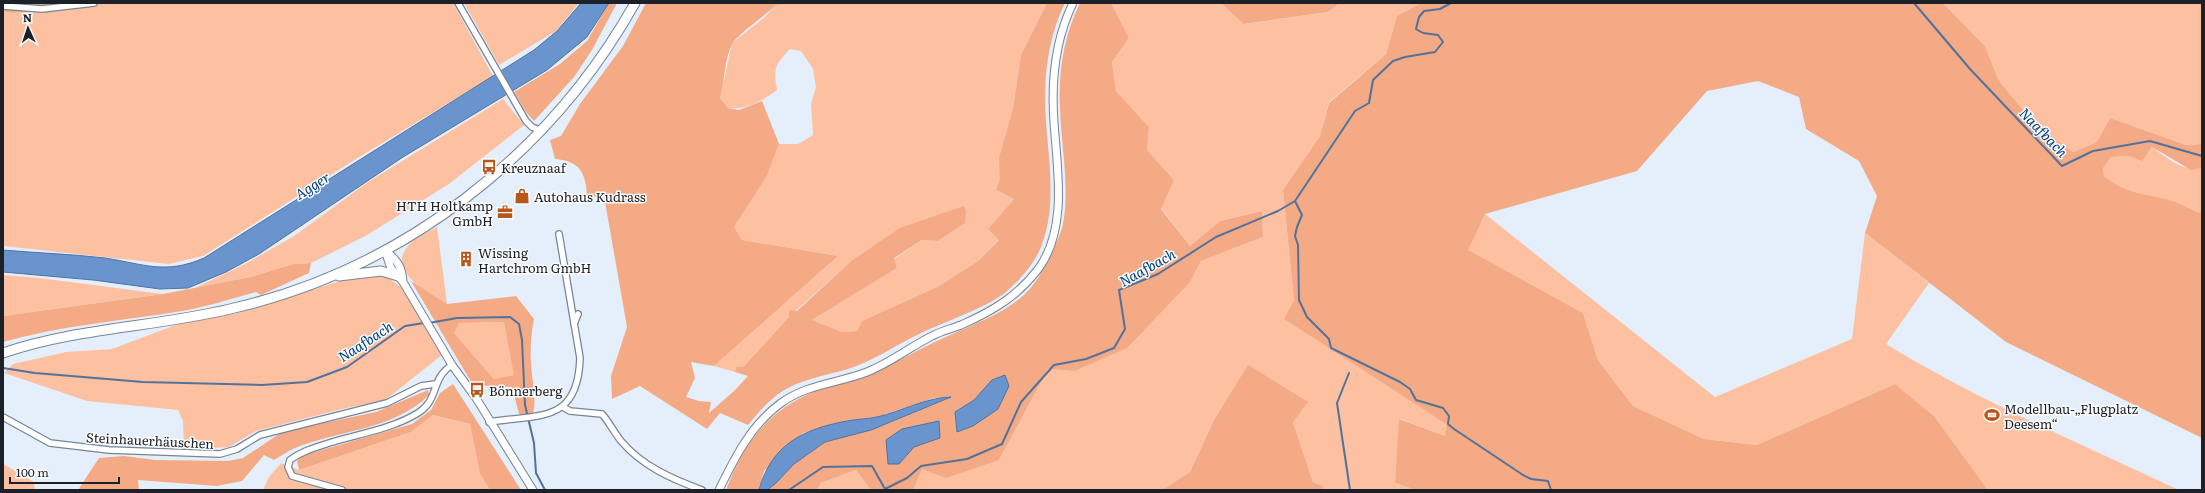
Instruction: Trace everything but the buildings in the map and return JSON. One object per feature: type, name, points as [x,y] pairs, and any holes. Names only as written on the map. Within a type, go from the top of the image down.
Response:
[{"type":"main road","points":[[3,353],[59,338],[229,310],[283,295],[326,279],[385,251],[453,209],[495,176],[542,131],[594,69],[617,36],[635,3]]},
{"type":"main road","points":[[326,279],[364,272],[381,271],[400,279]]},
{"type":"street","points":[[3,6],[42,9],[94,3]]},
{"type":"street","points":[[458,3],[522,114],[532,127],[542,131]]},
{"type":"street","points":[[719,490],[753,430],[769,412],[794,394],[866,373],[892,361],[933,336],[992,311],[1010,300],[1026,284],[1040,266],[1052,240],[1059,203],[1053,78],[1059,38],[1073,3]]},
{"type":"street","points":[[489,422],[551,414],[563,407],[570,397],[579,376],[580,358],[559,234]]},
{"type":"street","points":[[385,251],[391,268],[400,279],[452,365],[533,490]]},
{"type":"street","points":[[574,324],[578,314]]},
{"type":"street","points":[[342,490],[292,476],[288,467],[290,460],[307,450],[398,423],[418,413],[429,404],[433,397],[435,384],[446,369],[452,365]]},
{"type":"street","name":"Steinhauerhäuschen","points":[[3,417],[50,443],[109,450],[220,454],[237,449],[260,435],[387,403],[421,386],[435,384]]},
{"type":"street","points":[[563,407],[570,411],[602,414],[620,440],[640,459],[677,481],[702,490]]},
{"type":"shaded area","points":[[3,3],[98,3],[98,6],[12,13],[3,11]]},
{"type":"shaded area","points":[[98,3],[453,3],[493,76],[356,159],[203,256],[169,264],[3,246],[3,11],[12,13],[98,6]]},
{"type":"shaded area","points":[[464,3],[579,3],[556,31],[499,65]]},
{"type":"shaded area","points":[[609,3],[617,3],[592,50],[574,77],[534,121],[526,112],[514,92],[560,64],[587,41]]},
{"type":"shaded area","points":[[646,3],[795,3],[776,5],[734,41],[727,57],[720,98],[728,108],[739,110],[762,101],[779,144],[767,176],[734,227],[742,240],[838,256],[714,366],[691,362],[695,378],[686,397],[699,401],[711,402],[709,413],[734,391],[748,376],[735,372],[736,367],[744,366],[789,317],[789,310],[797,311],[850,262],[900,228],[964,206],[966,212],[965,223],[938,241],[922,240],[894,258],[897,268],[812,320],[842,332],[857,331],[862,321],[939,286],[978,261],[999,240],[988,229],[1014,199],[996,190],[1000,178],[999,159],[1013,108],[1021,55],[1047,3],[1065,3],[1056,25],[1046,73],[1045,97],[1051,191],[1050,210],[1047,229],[1041,247],[1031,265],[1016,283],[998,298],[921,333],[858,366],[810,379],[782,391],[761,410],[748,425],[720,413],[707,429],[640,386],[612,399],[611,376],[627,327],[604,196],[587,197],[585,182],[580,170],[571,163],[564,160],[555,159],[550,140],[561,136],[580,104],[623,46]]},
{"type":"shaded area","points":[[795,3],[1047,3],[1021,55],[1013,108],[1000,159],[1000,178],[996,190],[1014,199],[988,229],[999,239],[978,261],[939,286],[862,321],[857,331],[842,332],[812,320],[897,268],[894,259],[922,240],[938,241],[965,223],[850,262],[789,317],[744,366],[736,367],[735,372],[714,366],[838,256],[742,240],[734,227],[767,176],[779,144],[798,144],[813,135],[811,104],[816,87],[813,69],[801,51],[790,49],[778,63],[775,72],[777,90],[766,98],[742,108],[728,108],[720,98],[732,43],[765,17],[776,5]]},
{"type":"shaded area","points":[[1080,3],[1111,3],[1129,38],[1112,62],[1116,91],[1149,127],[1147,150],[1174,180],[1161,209],[1190,246],[1220,221],[1262,211],[1263,237],[1201,261],[1190,282],[1127,348],[1074,371],[1048,369],[999,460],[946,478],[922,469],[913,490],[871,490],[856,470],[821,483],[817,490],[767,490],[794,464],[825,442],[871,430],[949,398],[934,398],[877,417],[846,421],[803,433],[764,471],[759,490],[726,490],[740,458],[749,444],[770,419],[782,409],[820,389],[868,376],[990,317],[1010,306],[1033,285],[1041,274],[1060,234],[1063,224],[1066,196],[1060,81],[1063,54],[1074,15]],"holes":[[[974,400],[957,432],[955,412]],[[939,421],[940,438],[914,447]]]},
{"type":"shaded area","points":[[1111,3],[1221,3],[1245,24],[1328,12],[1340,3],[1421,3],[1397,16],[1386,54],[1329,102],[1320,136],[1283,190],[1294,301],[1287,321],[1445,423],[1445,436],[1400,419],[1395,483],[1416,490],[1323,490],[1323,486],[1313,482],[1293,422],[1248,366],[1214,420],[1190,472],[1162,490],[913,490],[922,468],[999,460],[1048,369],[1074,371],[1190,282],[1201,261],[1263,237],[1262,211],[1220,221],[1190,246],[1161,208],[1174,180],[1147,150],[1149,127],[1116,91],[1112,62],[1129,38]]},
{"type":"shaded area","points":[[1221,3],[1340,3],[1328,12],[1244,24]]},
{"type":"shaded area","points":[[1421,3],[1943,3],[1985,46],[1999,81],[2033,122],[2073,152],[2097,142],[2110,118],[2186,145],[2202,144],[2202,168],[2191,170],[2152,147],[2142,161],[2129,156],[2111,157],[2103,168],[2104,176],[2130,191],[2176,202],[2202,213],[2202,438],[2006,342],[1865,233],[1877,196],[1859,161],[1806,129],[1799,97],[1758,81],[1707,91],[1637,171],[1485,214],[1468,250],[1583,313],[1598,360],[1633,406],[1704,439],[1757,445],[1895,384],[1934,416],[1988,490],[1416,490],[1395,483],[1399,419],[1445,436],[1446,424],[1284,319],[1294,301],[1283,190],[1320,136],[1329,103],[1386,54],[1397,16]]},
{"type":"shaded area","points":[[1943,3],[2202,3],[2202,144],[2186,145],[2110,118],[2097,142],[2073,152],[2033,122],[1999,81],[1985,46]]},
{"type":"shaded area","points":[[503,99],[524,125],[449,184],[367,235],[311,263],[293,264],[251,277],[195,288],[245,264],[294,236],[368,182]]},
{"type":"shaded area","points":[[2152,147],[2169,160],[2182,166],[2195,169],[2202,168],[2202,213],[2176,202],[2130,191],[2104,176],[2103,168],[2111,157],[2129,156],[2142,160]]},
{"type":"shaded area","points":[[1485,214],[1715,397],[1852,339],[1865,233],[1929,283],[1886,344],[1921,365],[1994,403],[2179,490],[1988,490],[1934,416],[1895,384],[1757,445],[1704,439],[1633,406],[1598,360],[1583,313],[1467,250]]},
{"type":"shaded area","points":[[437,227],[447,304],[412,281],[402,264],[403,256],[408,246],[421,235]]},
{"type":"shaded area","points":[[311,263],[309,273],[261,295],[256,292],[186,310],[67,328],[24,336],[3,342],[3,316],[163,294],[251,277],[293,264]]},
{"type":"shaded area","points":[[374,274],[386,276],[402,288],[442,355],[384,401],[346,408],[256,431],[229,447],[184,450],[183,421],[178,410],[87,401],[4,373],[13,364],[66,352],[112,349],[181,323],[238,313],[340,281]]},
{"type":"shaded area","points":[[3,275],[39,278],[163,294],[3,316]]},
{"type":"shaded area","points":[[411,281],[447,304],[516,296],[534,319],[531,336],[534,395],[533,414],[519,414],[512,387],[473,385]],"holes":[[[504,322],[514,375],[494,379],[454,333],[459,323]]]},
{"type":"shaded area","points":[[504,322],[515,375],[494,379],[454,333],[458,323]]},
{"type":"shaded area","points":[[1248,365],[1308,402],[1293,422],[1313,482],[1323,486],[1323,490],[1162,490],[1190,472],[1214,420]]},
{"type":"shaded area","points":[[453,384],[521,490],[490,490],[480,474],[470,424],[433,415],[411,432],[299,470],[297,461],[301,456],[412,424],[431,410],[440,393]]},
{"type":"shaded area","points":[[428,390],[429,395],[415,407],[399,416],[365,428],[292,449],[274,460],[264,455],[242,481],[217,486],[138,480],[139,490],[78,490],[99,458],[124,456],[155,460],[228,461],[243,458],[282,432],[376,412]]},
{"type":"shaded area","points":[[433,415],[470,424],[480,474],[490,490],[263,490],[269,477],[281,463],[299,470],[411,432]]},
{"type":"shaded area","points":[[3,464],[34,482],[35,490],[3,490]]},
{"type":"shaded area","points":[[856,470],[871,490],[817,490],[821,483]]},
{"type":"water","points":[[581,3],[609,3],[587,37],[547,70],[403,157],[259,254],[226,272],[188,288],[160,289],[93,280],[3,272],[3,250],[80,255],[154,267],[178,266],[204,258],[534,50],[557,31]]},
{"type":"water","points":[[1005,375],[1009,386],[998,409],[973,426],[957,432],[955,412],[974,400],[992,380]]},
{"type":"water","points":[[951,397],[871,430],[825,442],[794,464],[775,484],[767,490],[759,490],[764,474],[772,461],[791,442],[803,434],[831,424],[877,417],[923,402]]},
{"type":"water","points":[[939,421],[940,438],[914,447],[899,464],[888,464],[886,440],[902,429]]},
{"type":"waterway","name":"Naafbach","points":[[789,490],[823,467],[872,466],[885,489],[907,478],[921,466],[967,459],[1002,444],[1021,402],[1054,365],[1086,359],[1114,348],[1125,329],[1119,290],[1158,274],[1216,237],[1278,211],[1295,201],[1355,111],[1369,103],[1373,80],[1393,61],[1405,57],[1435,52],[1443,42],[1438,35],[1423,33],[1416,29],[1419,17],[1424,11],[1440,9],[1451,3]]},
{"type":"waterway","name":"Naafbach","points":[[1914,3],[1970,69],[2062,166],[2093,151],[2150,141],[2202,156]]},
{"type":"waterway","points":[[1295,201],[1302,215],[1295,236],[1298,245],[1299,300],[1307,317],[1329,339],[1331,348],[1400,382],[1410,389],[1416,400],[1443,408],[1449,416],[1448,424],[1454,429],[1523,475],[1531,479],[1548,481],[1551,490]]},
{"type":"waterway","name":"Naafbach","points":[[429,323],[457,318],[510,317],[519,324],[522,340],[525,405],[534,443],[536,473],[545,490]]},
{"type":"waterway","name":"Naafbach","points":[[3,368],[35,373],[143,382],[262,385],[307,382],[347,367],[405,326],[424,323]]},
{"type":"waterway","points":[[1349,373],[1337,403],[1350,490]]},
{"type":"place","name":"Kreuznaaf","points":[[489,167]]},
{"type":"place","name":"Autohaus Kudrass","points":[[522,196]]},
{"type":"place","name":"HTH Holtkamp GmbH","points":[[505,212]]},
{"type":"place","name":"Wissing Hartchrom GmbH","points":[[466,259]]},
{"type":"place","name":"Bönnerberg","points":[[477,390]]},
{"type":"place","name":"Modellbau-„Flugplatz Deesem“","points":[[1992,415]]},
{"type":"water label","name":"Agger","points":[[312,185]]}]
